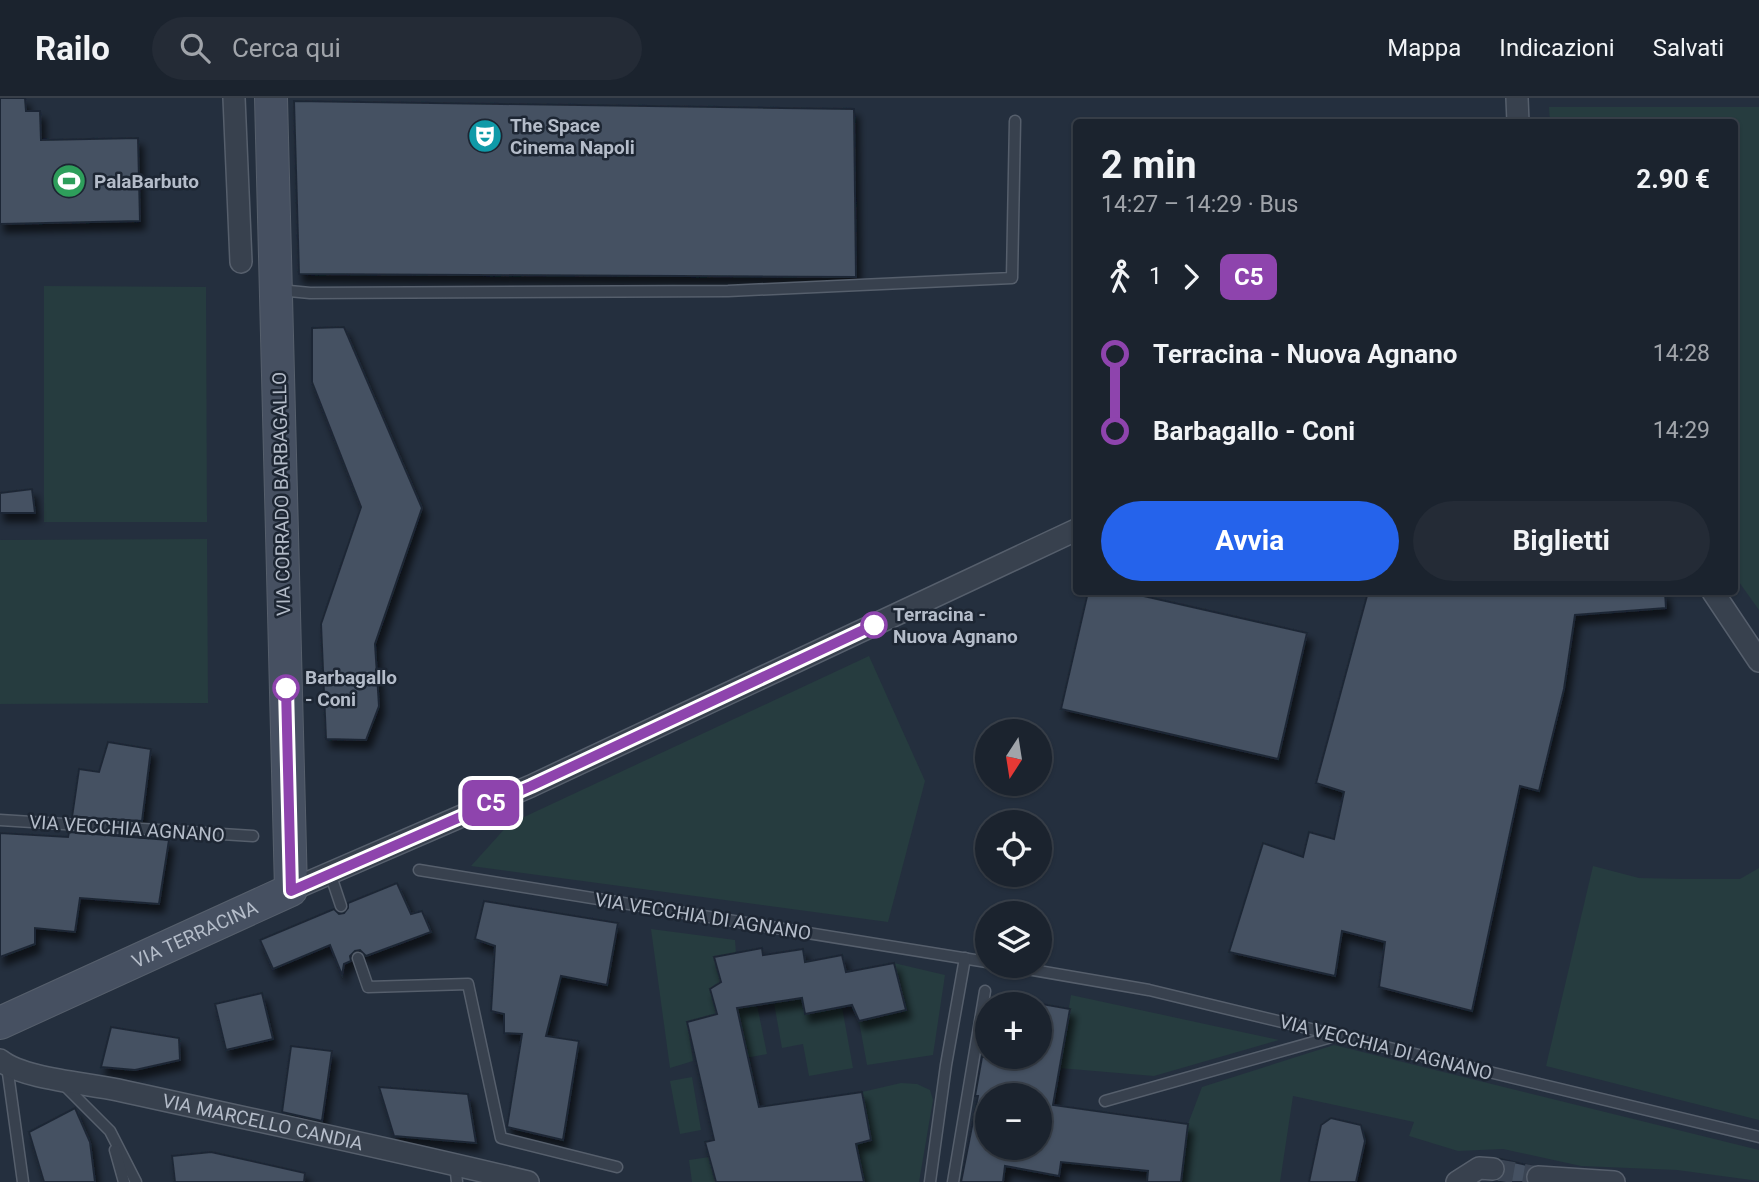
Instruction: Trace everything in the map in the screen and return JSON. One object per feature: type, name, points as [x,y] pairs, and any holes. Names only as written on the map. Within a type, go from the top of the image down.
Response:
[{"type":"main road","name":"VIA CORRADO BARBAGALLO","points":[[271,98],[291,891]]},
{"type":"main road","name":"VIA TERRACINA","points":[[0,1023],[291,891]]},
{"type":"street","points":[[234,98],[241,262]]},
{"type":"street","points":[[1517,98],[1518,119]]},
{"type":"street","name":"VIA TERRACINA","points":[[291,891],[531,786],[1073,531]]},
{"type":"street","points":[[1715,595],[1759,661]]},
{"type":"street","name":"VIA MARCELLO CANDIA","points":[[4,1063],[25,1072],[456,1173],[528,1182]]},
{"type":"street","points":[[1457,1182],[1479,1168],[1493,1169]]},
{"type":"street","points":[[1538,1177],[1614,1182]]},
{"type":"lane","points":[[276,290],[310,293],[728,291],[1012,278],[1015,121]]},
{"type":"lane","name":"VIA VECCHIA AGNANO","points":[[0,820],[253,836]]},
{"type":"lane","name":"VIA VECCHIA DI AGNANO","points":[[419,870],[975,960]]},
{"type":"lane","points":[[331,873],[341,906]]},
{"type":"lane","points":[[358,958],[368,987],[468,984],[501,1138],[617,1167]]},
{"type":"lane","points":[[930,1182],[946,1065],[965,958]]},
{"type":"lane","name":"VIA VECCHIA DI AGNANO","points":[[1052,973],[1149,990],[1759,1137]]},
{"type":"lane","points":[[953,1182],[985,991]]},
{"type":"lane","points":[[1105,1101],[1337,1035]]},
{"type":"lane","points":[[4,1063],[23,1182]]},
{"type":"lane","points":[[57,1078],[110,1131],[136,1182]]},
{"type":"lane","points":[[110,1131],[124,1182]]},
{"type":"green space","points":[[1549,107],[1759,107],[1759,610],[1738,581],[1738,119],[1550,119]]},
{"type":"green space","points":[[44,286],[206,287],[207,522],[44,522]]},
{"type":"green space","points":[[207,539],[208,703],[0,704],[0,540]]},
{"type":"green space","points":[[869,656],[925,781],[888,922],[471,866],[509,824]]},
{"type":"green space","points":[[1593,866],[1639,878],[1683,879],[1740,879],[1759,868],[1759,1120],[1546,1066]]},
{"type":"green space","points":[[651,929],[735,940],[736,953],[714,957],[721,982],[717,1014],[687,1022],[693,1061],[670,1068]]},
{"type":"green space","points":[[894,963],[945,975],[933,1055],[867,1065],[859,1021],[906,1010]]},
{"type":"green space","points":[[1071,995],[1279,1040],[1154,1076],[1059,1068]]},
{"type":"green space","points":[[802,998],[805,1014],[842,1007],[853,1068],[809,1076],[803,1044],[782,1048],[774,1003]]},
{"type":"green space","points":[[757,1005],[767,1054],[746,1058],[737,1009]]},
{"type":"green space","points":[[1334,1045],[1759,1150],[1759,1181],[1677,1170],[1581,1166],[1503,1149],[1458,1151],[1409,1136],[1414,1122],[1293,1096],[1280,1182],[1181,1182],[1188,1124],[1202,1087]]},
{"type":"green space","points":[[692,1077],[701,1130],[680,1134],[670,1081]]},
{"type":"green space","points":[[901,1083],[917,1084],[930,1090],[933,1100],[919,1182],[864,1182],[840,1147],[871,1140],[862,1092]]},
{"type":"green space","points":[[709,1157],[716,1182],[692,1182],[689,1160]]},
{"type":"building","name":"PalaBarbuto","points":[[0,98],[25,98],[26,111],[40,111],[41,140],[138,138],[140,221],[0,224]]},
{"type":"building","points":[[294,101],[854,109],[856,277],[299,274]]},
{"type":"building","points":[[344,327],[422,508],[375,644],[379,706],[366,740],[326,739],[321,624],[361,507],[312,382],[312,328]]},
{"type":"building","points":[[32,489],[35,513],[0,513],[0,493]]},
{"type":"building","points":[[1087,595],[1139,595],[1307,633],[1278,759],[1061,709]]},
{"type":"building","points":[[1367,595],[1665,595],[1666,608],[1575,615],[1564,689],[1539,791],[1520,786],[1472,1011],[1379,987],[1385,942],[1342,931],[1335,976],[1229,952],[1263,843],[1303,857],[1309,832],[1334,839],[1344,792],[1316,783]]},
{"type":"building","points":[[108,742],[151,749],[142,821],[72,817],[79,769],[99,772]]},
{"type":"building","points":[[69,832],[169,840],[159,904],[80,898],[75,932],[35,928],[35,944],[0,957],[0,833],[68,837]]},
{"type":"building","points":[[397,883],[411,914],[422,911],[431,932],[366,956],[360,950],[355,951],[350,956],[351,961],[344,964],[342,975],[330,945],[273,969],[260,940],[334,909],[339,914],[344,913],[348,903]]},
{"type":"building","points":[[484,901],[618,923],[607,985],[561,976],[546,1036],[579,1041],[563,1140],[507,1127],[522,1034],[504,1033],[504,1014],[491,1011],[495,946],[475,939]]},
{"type":"building","points":[[762,948],[763,955],[803,949],[805,962],[842,955],[846,972],[894,963],[906,1010],[859,1021],[852,1005],[805,1014],[802,998],[737,1008],[759,1107],[862,1092],[871,1140],[856,1144],[864,1182],[716,1182],[705,1142],[714,1140],[687,1022],[717,1014],[710,989],[721,982],[714,957]]},
{"type":"building","points":[[262,993],[273,1039],[226,1050],[215,1004]]},
{"type":"building","points":[[1052,1006],[1070,1009],[1053,1105],[1188,1124],[1181,1182],[1147,1182],[1148,1171],[1061,1162],[1059,1176],[1005,1166],[1003,1182],[961,1182],[975,1111],[975,1160],[1052,1160],[1052,1083],[977,1083],[980,1069],[1052,1069]]},
{"type":"building","points":[[111,1027],[179,1038],[180,1060],[135,1070],[101,1067]]},
{"type":"building","points":[[291,1046],[332,1051],[322,1121],[282,1112]]},
{"type":"building","points":[[379,1087],[468,1094],[476,1143],[394,1136]]},
{"type":"building","points":[[75,1108],[90,1142],[95,1182],[44,1182],[29,1132]]},
{"type":"building","points":[[1331,1118],[1361,1125],[1365,1141],[1356,1182],[1309,1182],[1321,1125]]},
{"type":"building","points":[[211,1152],[305,1173],[304,1182],[175,1182],[172,1156]]},
{"type":"building","points":[[1501,1159],[1531,1166],[1525,1175],[1526,1182],[1493,1182],[1504,1176],[1506,1169]]},
{"type":"tunnel","points":[[1493,1169],[1538,1177]]},
{"type":"bus line","name":"C5","points":[[286,688],[291,891],[531,786],[874,625]]},
{"type":"place","name":"The Space Cinema Napoli","points":[[485,136]]},
{"type":"place","name":"PalaBarbuto","points":[[69,181]]},
{"type":"place","name":"Terracina - Nuova Agnano","points":[[874,625]]},
{"type":"place","name":"Barbagallo - Coni","points":[[286,688]]}]
